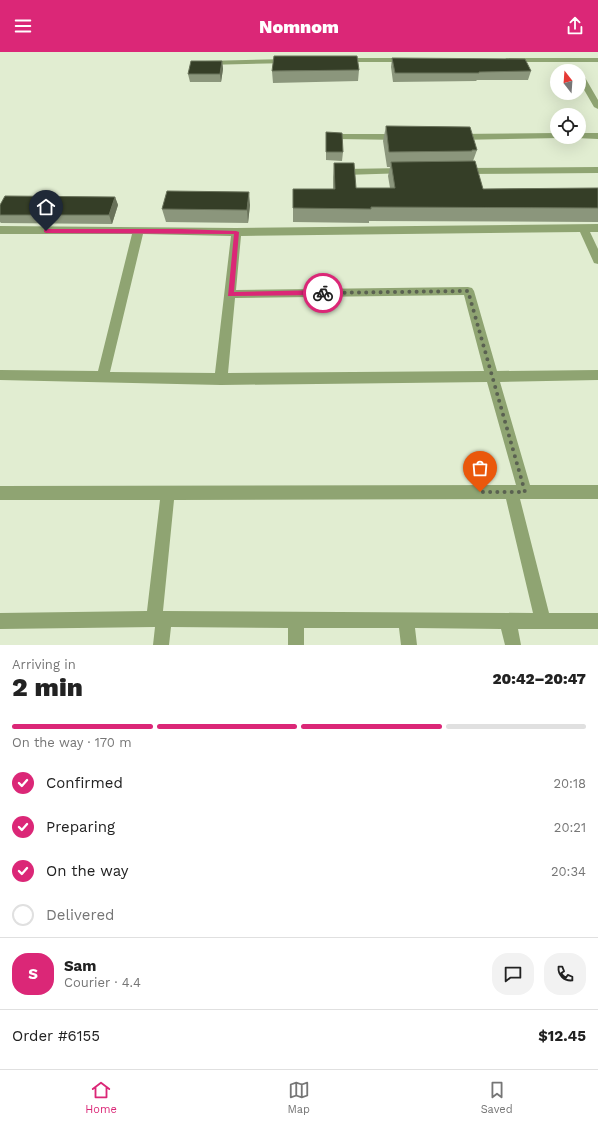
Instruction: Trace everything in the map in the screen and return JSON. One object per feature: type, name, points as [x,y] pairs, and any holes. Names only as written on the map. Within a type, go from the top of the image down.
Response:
[{"type":"street","points":[[331,61],[370,56],[417,60]]},
{"type":"street","points":[[502,60],[598,60]]},
{"type":"street","points":[[571,60],[573,64]]},
{"type":"street","points":[[204,63],[299,61]]},
{"type":"street","points":[[586,86],[598,107]]},
{"type":"street","points":[[448,137],[550,136]]},
{"type":"street","points":[[586,136],[598,136]]},
{"type":"street","points":[[340,137],[410,137]]},
{"type":"street","points":[[455,171],[598,170]]},
{"type":"street","points":[[344,172],[416,171]]},
{"type":"street","points":[[583,228],[598,260]]},
{"type":"street","points":[[0,230],[236,232],[598,228]]},
{"type":"street","points":[[103,376],[138,232]]},
{"type":"street","points":[[221,379],[236,232]]},
{"type":"street","points":[[230,294],[468,291],[492,376],[518,492],[543,621]]},
{"type":"street","points":[[0,376],[103,376],[221,379],[598,375]]},
{"type":"street","points":[[161,645],[159,619],[168,492]]},
{"type":"street","points":[[0,493],[598,492]]},
{"type":"street","points":[[0,621],[159,619],[508,622],[598,621]]},
{"type":"street","points":[[296,620],[296,645]]},
{"type":"street","points":[[406,620],[409,645]]},
{"type":"street","points":[[508,622],[513,645]]},
{"type":"building","points":[[274,56],[357,56],[359,70],[272,71]]},
{"type":"building","points":[[392,58],[525,59],[531,71],[479,73],[395,73]]},
{"type":"building","points":[[191,61],[222,61],[220,74],[188,74]]},
{"type":"building","points":[[386,126],[470,127],[477,150],[389,152]]},
{"type":"building","points":[[326,132],[342,133],[343,152],[326,152]]},
{"type":"building","points":[[475,161],[483,189],[598,188],[598,208],[293,208],[293,189],[335,189],[334,163],[354,163],[356,188],[395,188],[391,162]]},
{"type":"building","points":[[167,191],[249,192],[247,210],[162,209]]},
{"type":"building","points":[[5,196],[115,197],[109,215],[0,215],[0,205]]},
{"type":"way so far","points":[[323,293],[468,291],[525,492],[480,492]]},
{"type":"route","points":[[46,231],[236,232],[230,294],[323,293]]}]
